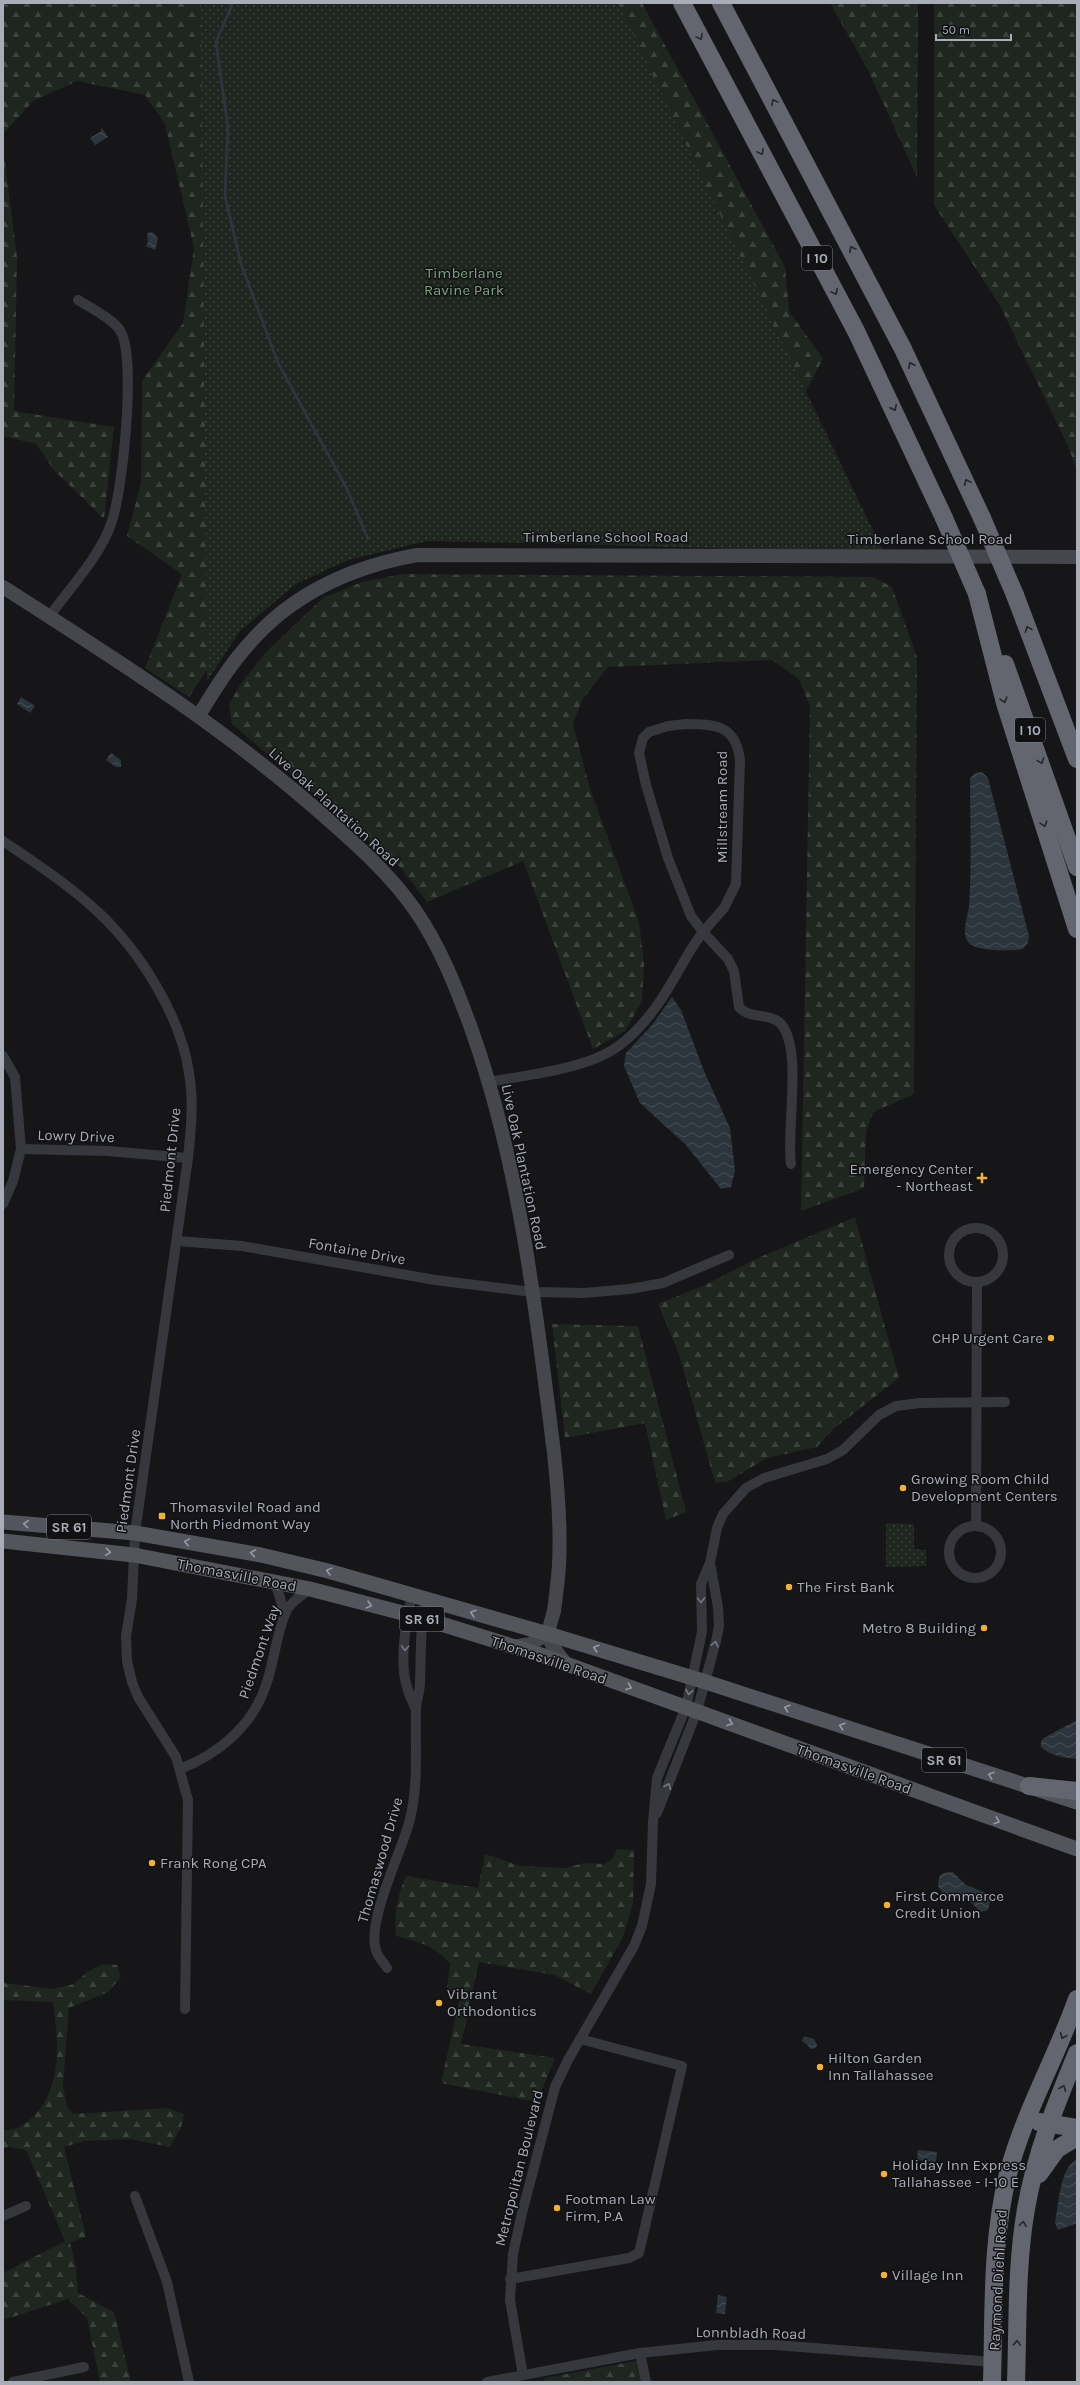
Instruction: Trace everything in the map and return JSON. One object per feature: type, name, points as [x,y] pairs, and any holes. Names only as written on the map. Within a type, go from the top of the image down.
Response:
[{"type":"highway","name":"I 10","points":[[682,3],[859,337],[944,518],[977,594],[1018,697],[1077,867]]},
{"type":"highway","name":"I 10","points":[[721,3],[897,336],[982,518],[1015,595],[1042,663],[1077,759]]},
{"type":"highway","points":[[977,594],[1005,703],[1077,929]]},
{"type":"highway","points":[[1042,663],[1077,742]]},
{"type":"highway","points":[[1029,1786],[1077,1791]]},
{"type":"highway","name":"Raymond Diehl Road","points":[[992,2382],[998,2227],[1008,2173],[1026,2122],[1077,1999]]},
{"type":"highway","name":"Raymond Diehl Road","points":[[1016,2382],[1020,2255],[1029,2194],[1050,2123],[1077,2054]]},
{"type":"highway","points":[[1026,2122],[1050,2123],[1077,2128]]},
{"type":"highway","points":[[1029,2194],[1050,2156],[1062,2145],[1077,2138]]},
{"type":"main road","name":"Thomasville Road","points":[[3,1522],[135,1533],[280,1559],[548,1634],[699,1680],[1077,1802]]},
{"type":"main road","name":"Thomasville Road","points":[[3,1541],[134,1555],[310,1589],[414,1617],[512,1646],[566,1664],[1077,1849]]},
{"type":"main road","points":[[275,1582],[280,1559]]},
{"type":"street","points":[[49,617],[100,546],[111,524],[118,501],[123,464],[127,386],[125,347],[121,331],[104,316],[78,300]]},
{"type":"street","name":"Timberlane School Road","points":[[199,715],[248,644],[278,615],[300,598],[351,572],[371,565],[417,555],[1077,557]]},
{"type":"street","name":"Live Oak Plantation Road","points":[[3,587],[199,715],[294,789],[372,861],[414,908],[443,958],[462,1004],[489,1082],[515,1193],[533,1292],[554,1459],[559,1536],[556,1594],[548,1634]]},
{"type":"street","name":"Millstream Road","points":[[489,1082],[588,1062],[614,1049],[644,1022],[658,1004],[690,948],[703,932],[724,908],[736,884],[738,748],[731,735],[713,725],[668,726],[655,729],[643,738],[640,745],[640,760],[664,844],[682,896],[691,916],[703,932],[718,946],[731,964],[739,1007],[748,1014],[776,1020],[783,1027],[788,1039],[792,1080],[792,1164]]},
{"type":"street","name":"Piedmont Drive","points":[[3,840],[96,910],[126,941],[152,979],[176,1030],[189,1071],[191,1104],[188,1158],[135,1533],[132,1599],[126,1636],[127,1664],[138,1697],[169,1745],[180,1769],[188,1800],[189,1816],[185,2009]]},
{"type":"street","points":[[3,1056],[15,1076],[21,1149]]},
{"type":"street","name":"Lowry Drive","points":[[3,1204],[12,1181],[21,1149],[108,1151],[188,1158]]},
{"type":"street","points":[[969,1229],[976,1229],[990,1233],[996,1238],[1002,1255],[1000,1267],[995,1274],[986,1280],[976,1282],[965,1280],[957,1274],[952,1268],[949,1257],[952,1242],[969,1229]]},
{"type":"street","name":"Fontaine Drive","points":[[176,1241],[242,1246],[435,1280],[533,1292],[584,1293],[650,1286],[685,1275],[729,1255]]},
{"type":"street","points":[[976,1282],[976,1526]]},
{"type":"street","name":"Metropolitan Boulevard","points":[[691,1709],[699,1680],[703,1621],[701,1584],[710,1563],[717,1528],[723,1514],[746,1488],[764,1478],[828,1459],[842,1450],[879,1415],[896,1406],[920,1403],[1005,1402]]},
{"type":"street","points":[[976,1526],[986,1528],[995,1535],[1001,1552],[996,1569],[986,1576],[975,1579],[965,1577],[956,1571],[950,1561],[949,1548],[956,1534],[964,1528],[976,1526]]},
{"type":"street","name":"Metropolitan Boulevard","points":[[523,2375],[511,2303],[510,2279],[522,2213],[549,2106],[564,2067],[634,1946],[642,1926],[651,1884],[653,1822],[657,1778],[691,1709],[699,1680],[719,1626],[717,1601],[710,1563]]},
{"type":"street","points":[[275,1582],[285,1614]]},
{"type":"street","name":"Piedmont Way","points":[[180,1769],[212,1754],[227,1742],[250,1718],[266,1685],[285,1614],[293,1603],[310,1589]]},
{"type":"street","name":"Thomaswood Drive","points":[[416,1710],[406,1686],[404,1660],[419,1597]]},
{"type":"street","name":"Thomaswood Drive","points":[[387,1968],[376,1952],[376,1929],[384,1892],[400,1854],[410,1817],[417,1764],[416,1710],[420,1685],[414,1617],[419,1597]]},
{"type":"street","points":[[512,1646],[530,1644],[548,1634],[554,1648],[566,1664]]},
{"type":"street","points":[[510,2279],[629,2258],[639,2253],[682,2066],[580,2039]]},
{"type":"street","points":[[135,2196],[167,2282],[189,2382]]},
{"type":"street","points":[[3,2216],[26,2206]]},
{"type":"street","name":"Lonnbladh Road","points":[[487,2382],[640,2353],[717,2345],[768,2345],[993,2362]]},
{"type":"street","points":[[640,2353],[646,2382]]},
{"type":"street","points":[[13,2382],[84,2367]]},
{"type":"green space","name":"Timberlane Ravine Park","points":[[3,3],[642,3],[785,267],[789,311],[823,359],[804,395],[872,553],[424,539],[347,554],[288,586],[236,626],[189,697],[145,668],[182,574],[127,536],[141,483],[142,381],[183,323],[194,248],[165,124],[145,95],[77,81],[33,101],[3,134]]},
{"type":"green space","name":"Timberlane Ravine Park","points":[[201,3],[618,3],[883,551],[427,541],[348,560],[296,584],[240,631],[207,681]]},
{"type":"green space","points":[[830,3],[918,3],[917,177],[868,70]]},
{"type":"green space","points":[[934,3],[1077,3],[1077,471],[1068,446],[999,304],[934,205]]},
{"type":"green space","points":[[3,147],[17,257],[14,411],[114,427],[104,519],[54,470],[36,444],[3,436]]},
{"type":"green space","points":[[403,574],[874,577],[892,587],[917,657],[914,1094],[873,1112],[866,1132],[864,1188],[801,1211],[810,707],[799,679],[772,660],[608,667],[582,700],[573,724],[590,789],[639,922],[644,964],[642,1001],[625,1031],[593,1049],[523,861],[427,902],[400,867],[232,724],[229,704],[240,685],[265,653],[323,598],[362,582]]},
{"type":"green space","points":[[855,1217],[899,1378],[832,1430],[817,1447],[767,1458],[727,1482],[715,1483],[679,1354],[658,1304],[705,1285],[758,1258]]},
{"type":"green space","points":[[552,1324],[638,1326],[686,1512],[666,1520],[645,1423],[565,1438]]},
{"type":"green space","points":[[886,1523],[914,1524],[914,1549],[926,1550],[926,1566],[886,1567]]},
{"type":"green space","points":[[617,1849],[634,1850],[633,1904],[623,1937],[591,1994],[554,1975],[479,1962],[461,2044],[555,2058],[537,2102],[441,2083],[460,1997],[447,1988],[450,1963],[437,1952],[425,1945],[396,1936],[395,1920],[397,1905],[400,1891],[406,1876],[478,1888],[485,1854],[520,1866],[565,1868],[584,1863],[605,1864],[612,1859]]},
{"type":"green space","points":[[103,1964],[117,1965],[121,1977],[108,1992],[69,2008],[63,2086],[67,2107],[73,2114],[168,2108],[184,2114],[181,2128],[170,2147],[130,2139],[84,2141],[64,2147],[86,2237],[70,2242],[76,2268],[78,2293],[114,2312],[131,2382],[100,2382],[87,2318],[68,2299],[3,2320],[3,2273],[65,2241],[26,2150],[9,2147],[3,2149],[3,2130],[16,2128],[28,2121],[35,2115],[44,2103],[50,2090],[54,2076],[57,2047],[53,2002],[3,2000],[3,1983],[53,1989],[74,1984],[87,1972]]},
{"type":"green space","points":[[636,2361],[641,2382],[544,2382],[545,2378]]},
{"type":"water","points":[[102,128],[108,137],[95,145],[90,138],[100,132]]},
{"type":"water","points":[[150,232],[154,233],[158,239],[155,250],[146,246],[148,242],[147,234]]},
{"type":"water","points":[[21,697],[35,706],[30,713],[17,704]]},
{"type":"water","points":[[111,753],[121,760],[121,767],[116,767],[106,760]]},
{"type":"water","points":[[982,772],[988,778],[1029,936],[1028,943],[1023,949],[1003,950],[978,948],[968,942],[965,934],[969,906],[971,842],[970,778],[975,773]]},
{"type":"water","points":[[672,997],[681,1010],[704,1071],[730,1128],[735,1171],[731,1187],[721,1189],[686,1145],[640,1103],[624,1066],[626,1053],[652,1025]]},
{"type":"water","points":[[1077,1720],[1077,1759],[1049,1753],[1041,1747],[1041,1741],[1044,1738]]},
{"type":"water","points":[[953,1872],[966,1885],[986,1893],[990,1902],[988,1910],[981,1912],[967,1899],[944,1896],[938,1886],[939,1877],[943,1873]]},
{"type":"water","points":[[804,2036],[814,2039],[817,2045],[816,2048],[810,2049],[807,2044],[802,2041]]},
{"type":"water","points":[[918,2150],[937,2152],[936,2162],[917,2160]]},
{"type":"water","points":[[1077,2158],[1077,2223],[1058,2230],[1055,2223],[1063,2179],[1071,2164]]},
{"type":"water","points":[[718,2295],[727,2297],[725,2314],[716,2313]]},
{"type":"waterway","points":[[233,3],[216,42],[228,128],[225,196],[241,264],[278,363],[347,489],[368,539]]},
{"type":"place","name":"Emergency Center - Northeast","points":[[982,1178]]},
{"type":"place","name":"CHP Urgent Care","points":[[1051,1338]]},
{"type":"place","name":"Growing Room Child Development Centers","points":[[903,1488]]},
{"type":"place","name":"Thomasvilel Road and North Piedmont Way","points":[[162,1516]]},
{"type":"place","name":"The First Bank","points":[[789,1587]]},
{"type":"place","name":"Metro 8 Building","points":[[984,1628]]},
{"type":"place","name":"Frank Rong CPA","points":[[152,1863]]},
{"type":"place","name":"First Commerce Credit Union","points":[[887,1905]]},
{"type":"place","name":"Vibrant Orthodontics","points":[[439,2003]]},
{"type":"place","name":"Hilton Garden Inn Tallahassee","points":[[820,2067]]},
{"type":"place","name":"Holiday Inn Express Tallahassee - I-10 E","points":[[884,2174]]},
{"type":"place","name":"Footman Law Firm, P.A","points":[[557,2208]]},
{"type":"place","name":"Village Inn","points":[[884,2275]]}]
